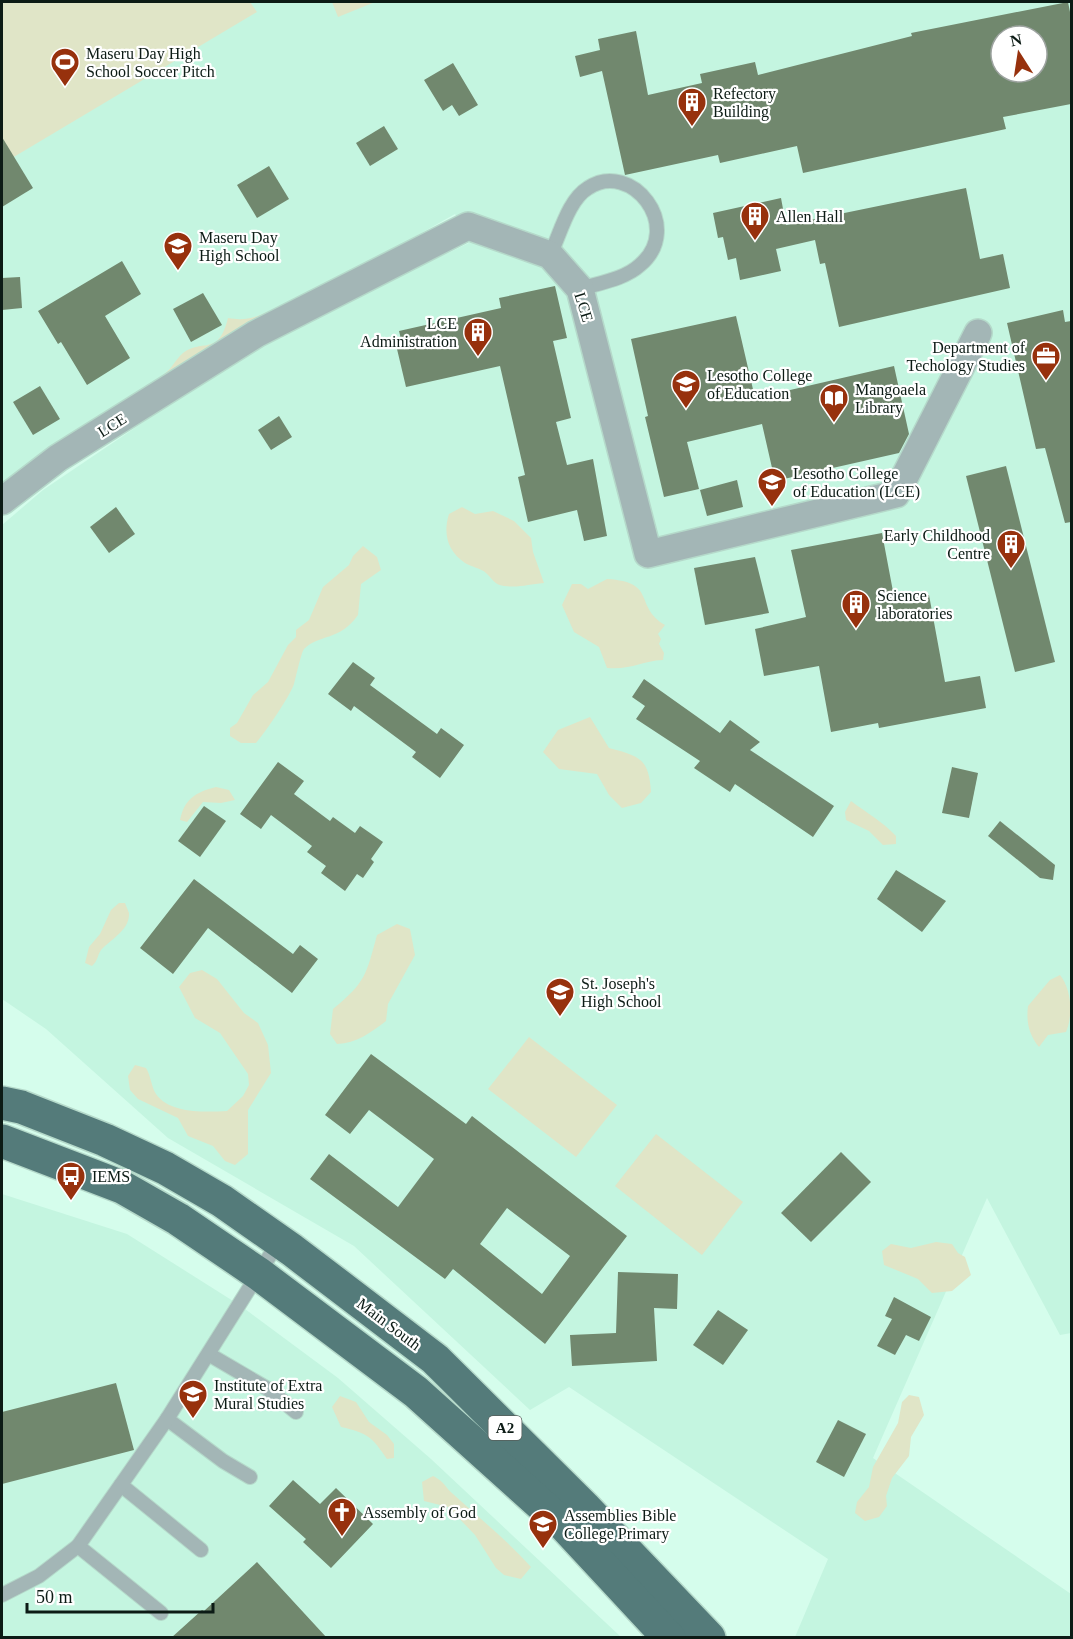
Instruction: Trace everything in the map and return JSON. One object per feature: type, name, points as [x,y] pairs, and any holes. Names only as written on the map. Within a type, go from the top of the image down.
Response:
[{"type":"highway","name":"Main South","points":[[2,1103],[21,1107],[105,1140],[165,1168],[222,1201],[279,1241],[435,1359],[584,1507],[709,1638]]},
{"type":"highway","name":"A2","points":[[2,1141],[122,1187],[178,1220],[259,1274],[424,1400],[565,1526],[669,1638]]},
{"type":"street","name":"LCE","points":[[2,501],[58,459],[256,334],[468,226],[550,255],[580,289],[648,554],[896,494],[978,333]]},
{"type":"lane","points":[[550,255],[576,200],[589,187],[604,183],[619,183],[633,188],[645,198],[654,211],[657,225],[656,241],[650,255],[626,274],[580,289]]},
{"type":"lane","points":[[2,1594],[39,1576],[78,1546],[210,1355],[279,1241]]},
{"type":"lane","points":[[210,1355],[268,1389],[296,1412]]},
{"type":"lane","points":[[167,1419],[223,1461],[250,1477]]},
{"type":"lane","points":[[121,1485],[201,1550]]},
{"type":"lane","points":[[78,1546],[161,1613]]},
{"type":"shaded area","points":[[2,2],[1071,2],[1071,1333],[1060,1335],[987,1198],[873,1458],[1071,1594],[1071,1637],[795,1637],[828,1559],[569,1387],[530,1410],[354,1246],[168,1138],[46,1029],[2,999],[2,525],[43,490],[259,344],[473,241],[455,214],[252,329],[2,487]]},
{"type":"shaded area","name":"Maseru Day High School Soccer Pitch","points":[[2,2],[250,2],[257,12],[2,164]]},
{"type":"shaded area","points":[[332,2],[375,2],[338,17]]},
{"type":"shaded area","points":[[269,311],[284,311],[160,385],[160,377],[183,353],[215,342],[220,338],[228,318],[249,318]]},
{"type":"shaded area","points":[[462,507],[475,514],[493,511],[514,521],[531,538],[533,552],[544,583],[515,587],[501,585],[495,583],[484,571],[459,558],[450,547],[446,528],[449,514]]},
{"type":"shaded area","points":[[363,546],[377,557],[381,570],[361,584],[358,615],[344,629],[304,649],[292,690],[256,743],[241,743],[230,736],[230,728],[237,723],[253,695],[268,682],[288,645],[296,637],[296,630],[309,620],[323,587],[349,565],[353,556]]},
{"type":"shaded area","points":[[607,579],[633,585],[643,596],[655,618],[665,625],[658,634],[661,639],[659,644],[664,653],[663,660],[623,668],[607,668],[599,647],[574,632],[562,605],[572,584],[581,584],[588,589]]},
{"type":"shaded area","points":[[590,717],[609,748],[635,757],[645,766],[651,792],[641,803],[622,808],[609,795],[597,774],[559,769],[543,752],[558,730]]},
{"type":"shaded area","points":[[216,787],[229,790],[235,800],[221,803],[203,802],[187,822],[180,820],[184,807],[192,798],[202,791]]},
{"type":"shaded area","points":[[851,801],[891,831],[896,836],[896,844],[883,845],[869,831],[846,820],[845,812]]},
{"type":"shaded area","points":[[119,903],[125,903],[129,913],[126,924],[119,934],[101,950],[92,966],[85,963],[89,947],[100,934],[111,910]]},
{"type":"shaded area","points":[[397,924],[410,929],[415,955],[388,1004],[386,1021],[357,1039],[337,1044],[330,1034],[333,1009],[359,984],[367,969],[377,935]]},
{"type":"shaded area","points":[[202,970],[217,979],[244,1013],[258,1023],[268,1045],[271,1073],[248,1110],[248,1154],[235,1165],[225,1161],[213,1146],[188,1136],[178,1118],[138,1099],[130,1090],[128,1076],[135,1065],[146,1068],[154,1091],[162,1101],[179,1108],[227,1111],[243,1096],[249,1085],[248,1074],[220,1033],[195,1018],[179,987],[190,973]]},
{"type":"shaded area","points":[[1060,975],[1069,995],[1068,1026],[1066,1032],[1048,1035],[1039,1047],[1029,1028],[1028,1006],[1050,980]]},
{"type":"shaded area","points":[[529,1037],[617,1105],[576,1157],[488,1089]]},
{"type":"shaded area","points":[[656,1134],[743,1202],[702,1255],[615,1186]]},
{"type":"shaded area","name":"Institute of Extra Mural Studies","points":[[2,1194],[127,1234],[241,1306],[338,1378],[431,1459],[621,1637],[2,1638]]},
{"type":"shaded area","points":[[936,1242],[952,1244],[958,1253],[965,1257],[971,1275],[952,1291],[932,1293],[918,1279],[884,1265],[882,1251],[891,1244],[911,1248]]},
{"type":"shaded area","points":[[909,1395],[919,1397],[924,1415],[911,1437],[909,1456],[892,1478],[886,1496],[887,1506],[879,1517],[865,1521],[855,1513],[857,1502],[869,1487],[873,1467],[898,1423],[902,1402]]},
{"type":"shaded area","points":[[340,1396],[356,1402],[369,1422],[387,1435],[394,1444],[394,1458],[387,1459],[373,1441],[363,1434],[341,1427],[332,1407]]},
{"type":"shaded area","points":[[433,1476],[531,1567],[521,1579],[504,1575],[496,1568],[475,1535],[448,1507],[424,1501],[422,1482]]},
{"type":"building","points":[[1068,2],[1071,17],[1071,104],[1003,117],[1006,129],[803,173],[797,146],[720,163],[718,155],[625,175],[602,71],[580,77],[575,56],[600,50],[598,39],[636,31],[648,95],[702,83],[700,74],[755,62],[758,75],[912,36],[911,33]]},
{"type":"building","points":[[453,63],[478,105],[459,116],[452,105],[443,111],[424,80]]},
{"type":"building","points":[[384,126],[398,149],[370,166],[356,143]]},
{"type":"building","points":[[2,137],[33,188],[2,207]]},
{"type":"building","points":[[269,166],[289,199],[257,218],[237,185]]},
{"type":"building","points":[[966,188],[980,259],[1003,254],[1010,288],[839,327],[825,263],[820,264],[815,240],[776,249],[781,271],[740,280],[736,258],[728,260],[723,237],[718,238],[713,213],[781,198],[786,225]]},
{"type":"building","points":[[122,261],[141,294],[105,316],[130,358],[87,385],[61,342],[58,344],[38,311]]},
{"type":"building","points":[[20,277],[22,308],[2,310],[2,278]]},
{"type":"building","name":"LCE Administration","points":[[555,286],[567,338],[553,341],[571,418],[556,422],[567,465],[593,459],[607,536],[584,541],[577,510],[528,522],[518,477],[525,475],[500,366],[406,387],[397,349],[403,347],[399,331],[501,308],[499,298]]},
{"type":"building","points":[[203,293],[222,325],[191,342],[173,309]]},
{"type":"building","name":"Department of Techology Studies","points":[[1063,310],[1065,322],[1071,321],[1071,522],[1065,523],[1045,448],[1036,449],[1007,323]]},
{"type":"building","points":[[736,316],[755,398],[894,366],[909,434],[899,453],[775,481],[762,424],[687,442],[699,489],[664,497],[645,417],[648,416],[631,339]]},
{"type":"building","points":[[40,386],[60,419],[33,435],[13,402]]},
{"type":"building","points":[[279,416],[292,437],[271,450],[258,430]]},
{"type":"building","name":"Early Childhood Centre","points":[[1006,466],[1055,662],[1015,672],[966,476]]},
{"type":"building","points":[[737,480],[743,507],[707,516],[700,490]]},
{"type":"building","points":[[116,507],[135,534],[109,553],[90,527]]},
{"type":"building","name":"Science laboratories","points":[[882,533],[895,602],[929,595],[945,682],[980,676],[986,708],[879,728],[878,723],[831,732],[819,666],[764,676],[755,629],[806,617],[791,550]]},
{"type":"building","points":[[755,557],[769,613],[705,625],[694,568]]},
{"type":"building","points":[[353,662],[375,678],[370,685],[437,734],[441,728],[464,745],[440,778],[412,757],[416,752],[354,706],[351,711],[328,694]]},
{"type":"building","points":[[644,679],[720,733],[730,720],[760,742],[750,750],[834,806],[813,837],[735,784],[730,792],[694,768],[700,761],[636,719],[645,706],[632,697]]},
{"type":"building","points":[[278,762],[304,781],[294,794],[330,821],[333,817],[355,833],[360,826],[383,842],[371,859],[374,862],[363,878],[357,874],[345,891],[321,873],[326,866],[307,852],[312,846],[271,815],[261,829],[240,814]]},
{"type":"building","points":[[952,767],[978,773],[969,818],[942,813]]},
{"type":"building","points":[[204,806],[226,821],[200,857],[178,841]]},
{"type":"building","points":[[1000,821],[1055,865],[1053,880],[1040,878],[988,836]]},
{"type":"building","points":[[896,870],[946,901],[922,932],[877,899]]},
{"type":"building","points":[[194,879],[293,954],[300,945],[318,959],[292,993],[208,928],[173,974],[140,948]]},
{"type":"building","points":[[371,1054],[466,1124],[472,1116],[627,1236],[545,1344],[453,1269],[445,1279],[310,1179],[329,1154],[398,1207],[434,1159],[369,1110],[350,1134],[325,1115]],"holes":[[[507,1208],[570,1256],[542,1294],[480,1244]]]},
{"type":"building","points":[[841,1152],[871,1182],[811,1242],[781,1213]]},
{"type":"building","points":[[618,1272],[678,1274],[677,1309],[654,1308],[657,1361],[572,1366],[570,1335],[616,1333]]},
{"type":"building","points":[[894,1297],[931,1317],[919,1341],[906,1335],[895,1355],[877,1346],[892,1319],[885,1316]]},
{"type":"building","points":[[718,1310],[748,1330],[723,1365],[693,1345]]},
{"type":"building","points":[[116,1383],[134,1450],[2,1484],[2,1412]]},
{"type":"building","points":[[838,1420],[866,1434],[844,1477],[816,1462]]},
{"type":"building","points":[[293,1480],[320,1504],[336,1488],[373,1524],[331,1568],[303,1542],[306,1539],[269,1506]]},
{"type":"building","points":[[257,1562],[327,1638],[171,1638],[202,1610],[204,1611]]},
{"type":"place","name":"Maseru Day High School Soccer Pitch","points":[[65,88]]},
{"type":"place","name":"Refectory Building","points":[[692,128]]},
{"type":"place","name":"Allen Hall","points":[[755,242]]},
{"type":"place","name":"Maseru Day High School","points":[[178,272]]},
{"type":"place","name":"LCE Administration","points":[[478,358]]},
{"type":"place","name":"Department of Techology Studies","points":[[1046,382]]},
{"type":"place","name":"Lesotho College of Education","points":[[686,410]]},
{"type":"place","name":"Mangoaela Library","points":[[834,424]]},
{"type":"place","name":"Lesotho College of Education (LCE)","points":[[772,508]]},
{"type":"place","name":"Early Childhood Centre","points":[[1011,570]]},
{"type":"place","name":"Science laboratories","points":[[856,630]]},
{"type":"place","name":"St. Joseph's High School","points":[[560,1018]]},
{"type":"place","name":"IEMS","points":[[71,1202]]},
{"type":"place","name":"Institute of Extra Mural Studies","points":[[193,1420]]},
{"type":"place","name":"Assembly of God","points":[[342,1538]]},
{"type":"place","name":"Assemblies Bible College Primary","points":[[543,1550]]}]
